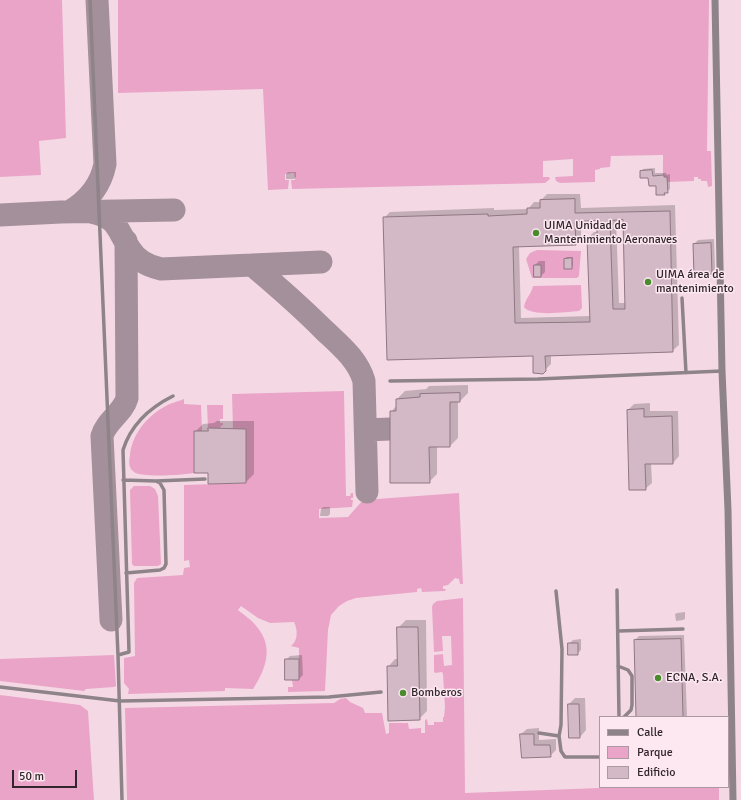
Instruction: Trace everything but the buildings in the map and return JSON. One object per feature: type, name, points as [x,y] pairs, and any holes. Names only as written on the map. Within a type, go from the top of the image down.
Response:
[{"type":"street","points":[[715,0],[722,371],[728,510],[730,764],[733,800]]},
{"type":"lane","points":[[90,0],[120,701],[122,800]]},
{"type":"lane","points":[[682,298],[686,372]]},
{"type":"lane","points":[[390,381],[538,379],[722,371]]},
{"type":"lane","points":[[118,655],[129,652],[123,450],[126,440],[139,419],[152,408],[173,396]]},
{"type":"lane","points":[[123,480],[171,481],[205,479]]},
{"type":"lane","points":[[126,573],[160,570],[164,568],[166,564],[164,494],[162,486],[156,481]]},
{"type":"lane","points":[[164,494],[166,486],[171,481]]},
{"type":"lane","points":[[617,590],[619,716]]},
{"type":"lane","points":[[556,591],[562,649],[561,725],[558,736],[561,751],[565,757],[599,757]]},
{"type":"lane","points":[[618,632],[683,629]]},
{"type":"lane","points":[[618,666],[628,670],[632,676],[632,705],[631,710],[625,716]]},
{"type":"lane","points":[[0,688],[120,701],[329,697],[381,692]]},
{"type":"lane","points":[[539,733],[558,736]]},
{"type":"green space","points":[[0,0],[62,0],[66,138],[39,141],[41,175],[0,177]]},
{"type":"green space","points":[[118,0],[709,0],[707,151],[711,151],[712,186],[708,187],[707,181],[701,181],[698,177],[694,177],[694,181],[667,182],[667,177],[664,177],[663,175],[663,155],[611,156],[610,167],[595,170],[595,182],[560,183],[556,181],[555,177],[573,176],[573,159],[543,161],[543,177],[549,177],[550,179],[545,183],[292,189],[291,180],[295,180],[294,173],[285,174],[285,180],[289,180],[288,189],[268,190],[263,89],[118,93]]},
{"type":"green space","points":[[537,250],[581,251],[579,276],[577,278],[532,278],[526,259],[530,253]]},
{"type":"green space","points":[[581,285],[582,308],[579,311],[541,313],[528,310],[524,307],[533,286]]},
{"type":"green space","points":[[344,391],[346,496],[350,496],[351,493],[353,493],[353,498],[351,498],[351,500],[353,500],[352,507],[319,509],[319,518],[348,517],[363,500],[459,493],[463,584],[460,584],[459,579],[455,578],[448,585],[443,586],[443,589],[446,589],[445,591],[422,592],[421,588],[417,589],[417,592],[356,598],[339,606],[331,615],[328,630],[325,691],[288,692],[288,687],[293,687],[292,680],[299,679],[299,648],[291,646],[297,635],[294,622],[270,623],[258,618],[241,606],[238,610],[257,627],[262,635],[267,650],[262,674],[253,689],[225,688],[225,691],[128,694],[129,689],[124,683],[124,658],[135,656],[134,583],[137,578],[183,575],[184,568],[190,567],[189,560],[184,561],[184,485],[246,483],[246,429],[233,429],[232,394]]},
{"type":"green space","points":[[184,399],[184,404],[201,405],[202,431],[194,432],[194,473],[145,475],[134,472],[129,462],[131,448],[141,427],[157,411],[169,404]]},
{"type":"green space","points":[[207,405],[223,405],[223,419],[220,419],[220,423],[223,423],[223,425],[220,428],[208,428]]},
{"type":"green space","points":[[134,486],[150,486],[155,489],[158,496],[161,564],[158,566],[134,566],[132,564],[130,490]]},
{"type":"green space","points":[[463,598],[465,793],[600,788],[719,788],[719,800],[127,800],[125,708],[334,703],[340,699],[346,698],[350,702],[363,708],[365,713],[382,713],[386,734],[389,733],[389,723],[408,723],[409,729],[421,728],[421,733],[425,733],[425,720],[427,719],[428,725],[434,725],[434,722],[443,722],[445,707],[443,674],[442,672],[435,673],[434,671],[434,655],[443,654],[444,666],[452,665],[451,636],[442,636],[443,651],[434,652],[432,607],[437,601]]},
{"type":"green space","points":[[114,655],[116,686],[114,687],[86,689],[84,691],[0,681],[0,659]]},
{"type":"green space","points":[[0,695],[80,705],[88,711],[94,800],[0,800]]},
{"type":"taxiway","points":[[69,212],[76,208],[93,192],[97,186],[105,164],[97,0]]},
{"type":"taxiway","points":[[0,215],[61,212],[174,210]]},
{"type":"taxiway","points":[[91,212],[100,214],[112,221],[116,225],[125,242],[139,260],[147,265],[161,269],[321,262]]},
{"type":"taxiway","points":[[111,620],[102,436],[107,426],[122,408],[127,398],[126,241]]},
{"type":"taxiway","points":[[252,265],[343,348],[358,366],[364,381],[367,492]]},
{"type":"taxiway","points":[[366,430],[390,429]]},
{"type":"place","name":"UIMA Unidad de Mantenimiento Aeronaves","points":[[536,233]]},
{"type":"place","name":"UIMA área de mantenimiento","points":[[648,282]]},
{"type":"place","name":"ECNA, S.A.","points":[[658,678]]},
{"type":"place","name":"Bomberos","points":[[403,693]]}]
